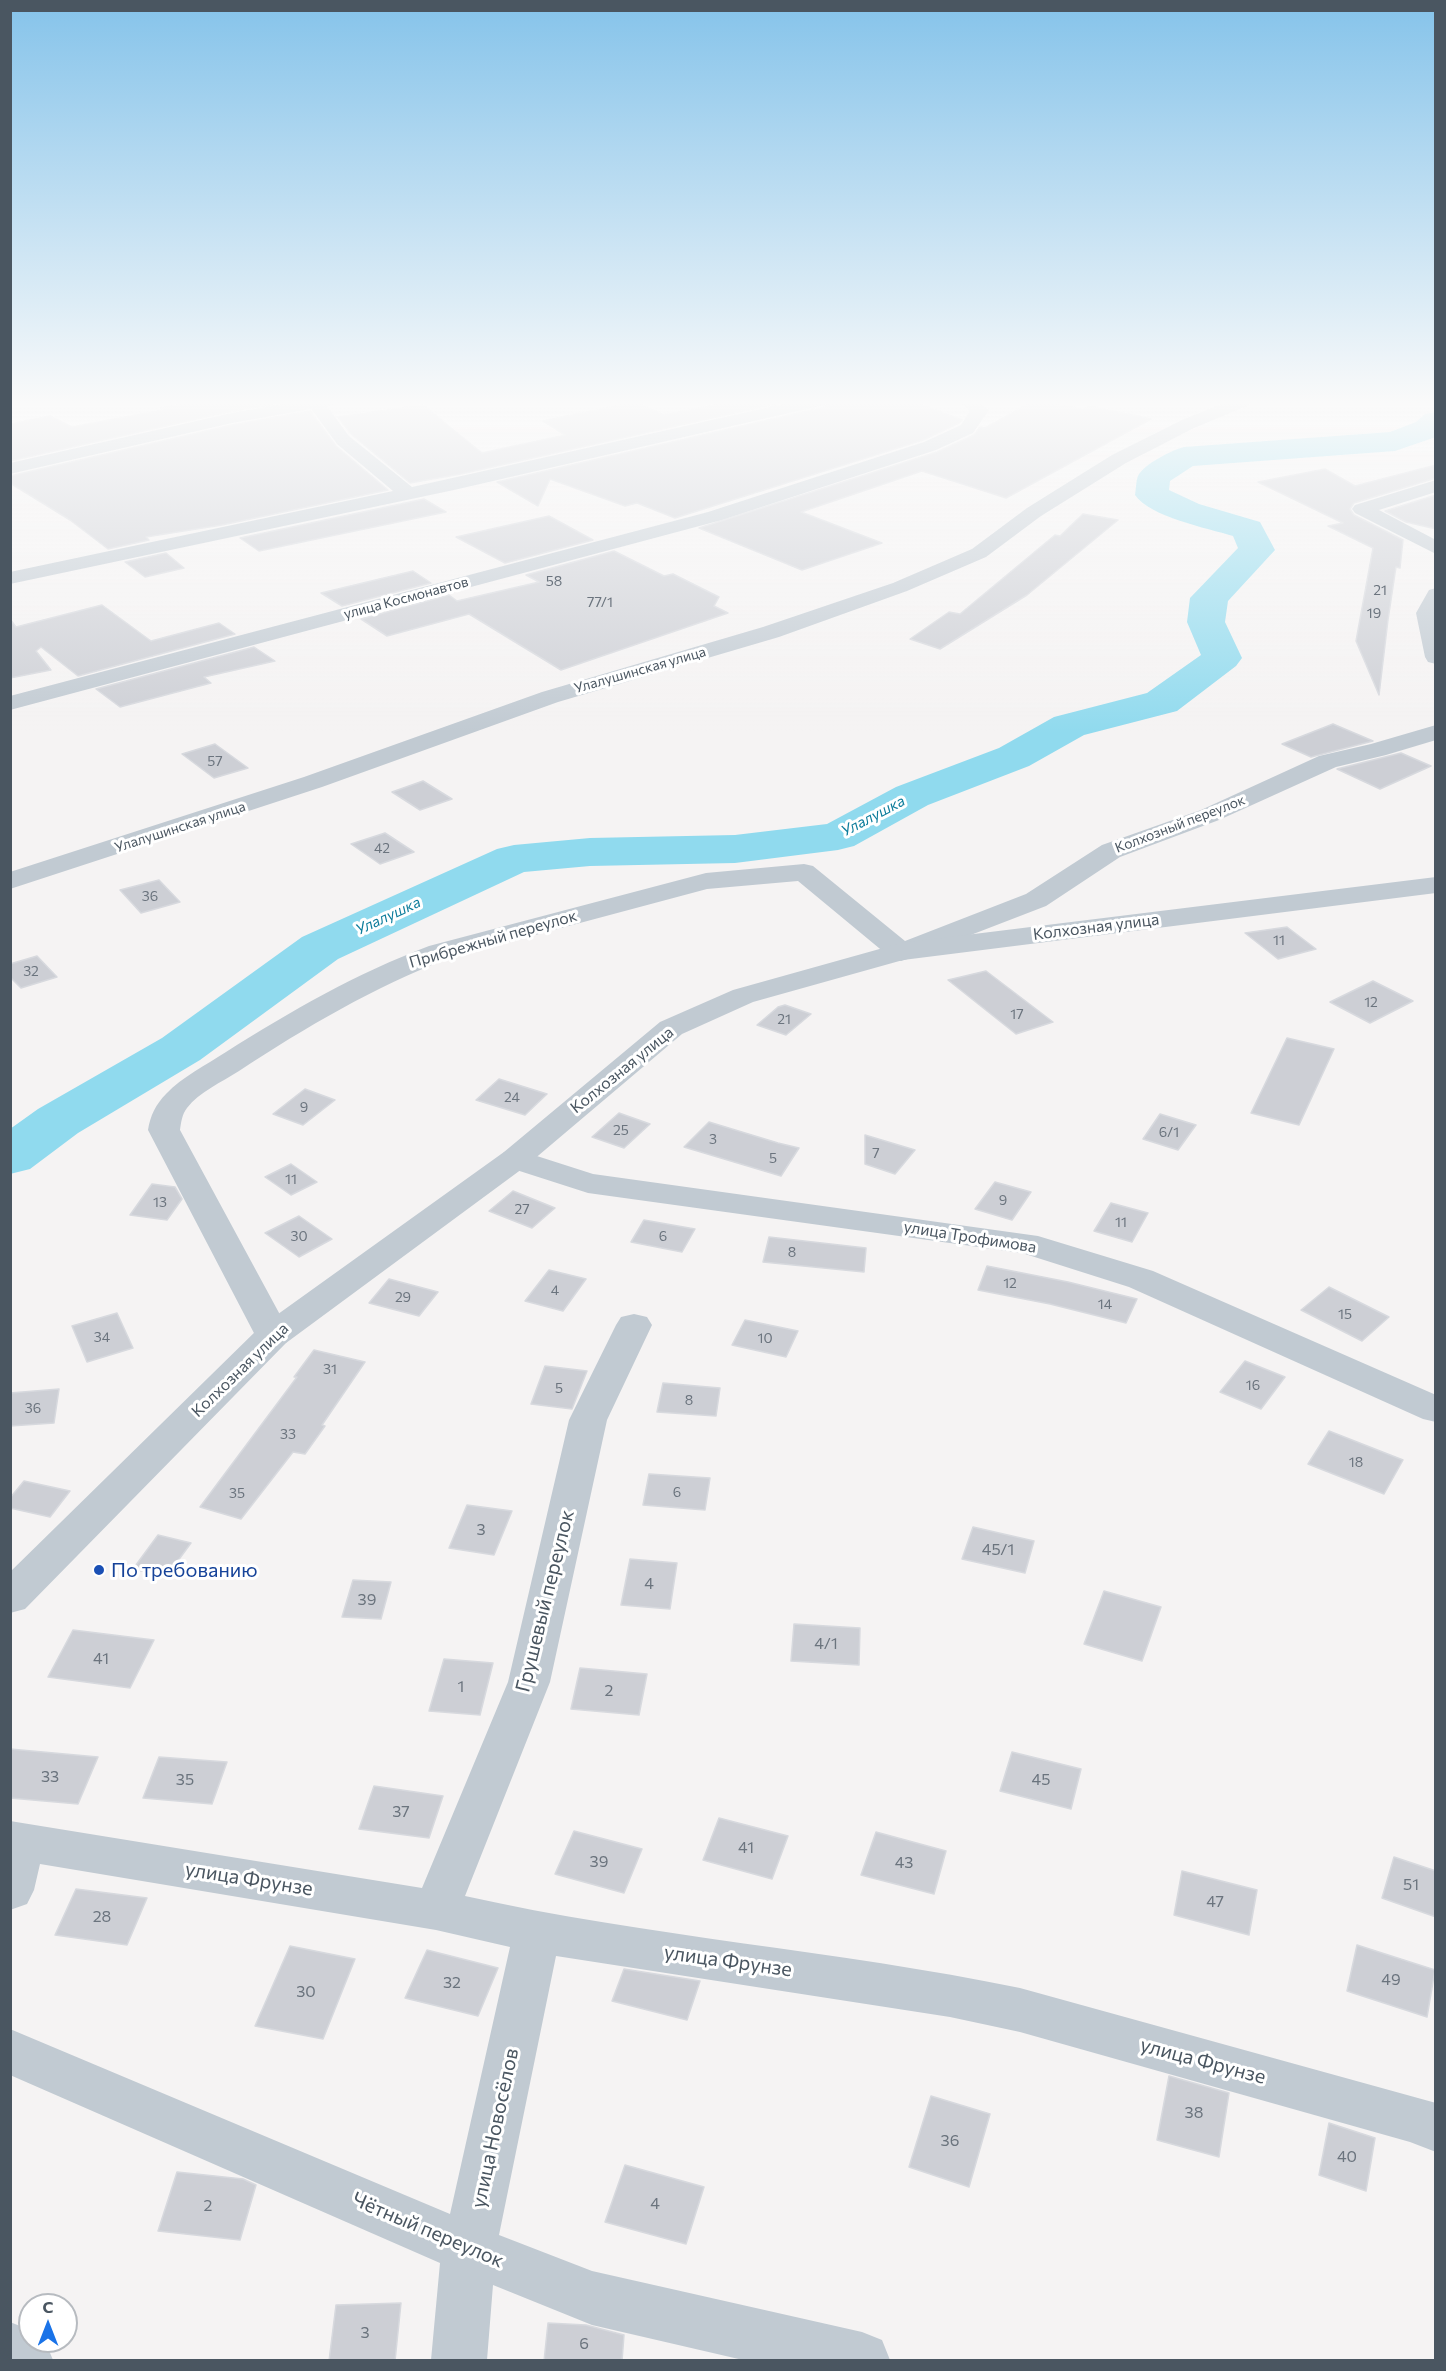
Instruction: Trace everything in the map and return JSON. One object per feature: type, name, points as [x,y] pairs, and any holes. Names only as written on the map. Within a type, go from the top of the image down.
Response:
[{"type":"street","points":[[10,578],[320,512]]},
{"type":"street","name":"улица Космонавтов","points":[[10,703],[727,512]]},
{"type":"street","name":"Улалушинская улица","points":[[10,881],[313,783],[550,697],[771,632],[900,587],[979,553],[1035,512]]},
{"type":"street","points":[[1367,512],[1436,548]]},
{"type":"street","points":[[1436,594],[1427,613],[1436,657]]},
{"type":"street","name":"Колхозный переулок","points":[[901,952],[1036,900],[1111,850],[1210,815],[1328,761],[1436,732]]},
{"type":"street","name":"Прибрежный переулок","points":[[273,1335],[164,1130],[165,1116],[174,1100],[255,1047],[359,985],[397,967],[439,952],[706,881],[804,872],[901,952]]},
{"type":"street","name":"Колхозная улица","points":[[10,1598],[273,1335],[514,1158],[671,1028],[743,996],[901,952],[1436,885]]},
{"type":"street","name":"улица Трофимова","points":[[514,1158],[588,1183],[1026,1243],[1141,1279],[1436,1410]]},
{"type":"street","name":"Грушевый переулок","points":[[436,1910],[529,1682],[588,1420],[634,1324]]},
{"type":"street","points":[[10,1890],[16,1841]]},
{"type":"street","name":"улица Фрунзе","points":[[16,1841],[436,1910],[537,1933],[886,1984],[1020,2010],[1418,2120],[1436,2128]]},
{"type":"street","name":"улица Новосёлов","points":[[459,2361],[469,2249],[537,1933]]},
{"type":"street","name":"Чётный переулок","points":[[10,2051],[469,2249],[592,2298],[862,2361]]},
{"type":"street","points":[[10,2350],[25,2361]]},
{"type":"building","points":[[56,512],[285,512],[146,537],[149,540],[108,549]]},
{"type":"building","points":[[364,512],[446,512],[259,551],[240,538]]},
{"type":"building","points":[[659,512],[695,512],[675,518]]},
{"type":"building","points":[[750,512],[802,512],[882,543],[802,570],[699,528]]},
{"type":"building","points":[[1319,512],[1352,512],[1354,515],[1403,540],[1400,568],[1396,567],[1379,695],[1356,641],[1373,548],[1328,526],[1343,523]]},
{"type":"building","points":[[1386,512],[1436,512],[1436,529],[1406,522]]},
{"type":"building","points":[[1083,514],[1118,520],[1027,595],[940,649],[910,639],[949,612],[960,614],[1055,535],[1060,536]]},
{"type":"building","points":[[549,516],[593,540],[505,563],[456,537]]},
{"type":"building","points":[[614,551],[664,576],[673,574],[719,597],[714,606],[728,613],[561,670],[469,614],[387,636],[361,619],[449,595],[457,601],[539,582],[526,575]]},
{"type":"building","points":[[166,553],[184,568],[145,577],[125,562]]},
{"type":"building","points":[[413,571],[431,583],[342,606],[321,593]]},
{"type":"building","points":[[102,605],[151,641],[219,623],[235,634],[78,676],[41,647],[36,651],[51,670],[10,678],[10,619],[16,627]]},
{"type":"building","points":[[254,647],[275,661],[204,677],[211,683],[120,707],[96,689]]},
{"type":"building","points":[[1333,724],[1373,741],[1311,757],[1282,744]]},
{"type":"building","points":[[215,744],[248,768],[214,778],[182,754]]},
{"type":"building","points":[[1401,753],[1431,766],[1380,789],[1337,769]]},
{"type":"building","points":[[423,781],[452,799],[420,810],[392,792]]},
{"type":"building","points":[[385,833],[414,852],[380,864],[351,844]]},
{"type":"building","points":[[159,880],[180,902],[141,913],[120,890]]},
{"type":"building","points":[[1287,927],[1316,949],[1278,959],[1245,933]]},
{"type":"building","points":[[37,956],[57,977],[21,988],[10,977],[10,964]]},
{"type":"building","points":[[986,971],[1053,1022],[1016,1034],[948,980]]},
{"type":"building","points":[[1373,981],[1413,1001],[1370,1023],[1330,1002]]},
{"type":"building","points":[[785,1005],[811,1014],[786,1035],[757,1025],[778,1007]]},
{"type":"building","points":[[1287,1038],[1334,1049],[1299,1125],[1251,1113]]},
{"type":"building","points":[[499,1079],[547,1094],[525,1115],[476,1100]]},
{"type":"building","points":[[305,1089],[335,1100],[303,1125],[273,1114]]},
{"type":"building","points":[[619,1113],[650,1124],[624,1148],[592,1137]]},
{"type":"building","points":[[1160,1114],[1196,1125],[1178,1150],[1143,1139]]},
{"type":"building","points":[[709,1122],[799,1148],[781,1176],[684,1147]]},
{"type":"building","points":[[865,1135],[915,1150],[895,1174],[865,1164]]},
{"type":"building","points":[[291,1164],[317,1182],[291,1195],[265,1177]]},
{"type":"building","points":[[995,1182],[1031,1192],[1012,1220],[975,1209]]},
{"type":"building","points":[[152,1184],[175,1187],[182,1199],[167,1220],[130,1215]]},
{"type":"building","points":[[513,1191],[555,1208],[532,1228],[489,1211]]},
{"type":"building","points":[[1111,1203],[1148,1213],[1132,1242],[1094,1231]]},
{"type":"building","points":[[299,1216],[332,1239],[299,1257],[265,1233]]},
{"type":"building","points":[[644,1220],[695,1229],[682,1252],[631,1242]]},
{"type":"building","points":[[769,1237],[866,1248],[864,1272],[763,1262]]},
{"type":"building","points":[[987,1266],[1137,1299],[1126,1323],[1050,1304],[978,1290]]},
{"type":"building","points":[[549,1270],[586,1279],[563,1311],[525,1301]]},
{"type":"building","points":[[389,1279],[438,1292],[419,1316],[369,1303]]},
{"type":"building","points":[[1329,1287],[1389,1317],[1362,1341],[1301,1310]]},
{"type":"building","points":[[117,1313],[133,1348],[87,1362],[72,1326]]},
{"type":"building","points":[[745,1320],[798,1331],[786,1357],[732,1345]]},
{"type":"building","points":[[314,1350],[365,1362],[305,1454],[293,1452],[241,1519],[200,1507],[297,1377],[294,1377]]},
{"type":"building","points":[[1245,1361],[1285,1377],[1261,1409],[1220,1392]]},
{"type":"building","points":[[545,1366],[587,1371],[572,1409],[531,1404]]},
{"type":"building","points":[[663,1383],[720,1388],[716,1416],[657,1412]]},
{"type":"building","points":[[59,1389],[54,1423],[10,1426],[10,1393]]},
{"type":"building","points":[[1329,1431],[1403,1460],[1384,1494],[1308,1464]]},
{"type":"building","points":[[649,1474],[710,1478],[705,1510],[643,1505]]},
{"type":"building","points":[[24,1481],[70,1491],[50,1517],[10,1508],[10,1498]]},
{"type":"building","points":[[467,1505],[512,1511],[494,1555],[449,1548]]},
{"type":"building","points":[[973,1527],[1034,1541],[1025,1573],[962,1559]]},
{"type":"building","points":[[158,1535],[191,1543],[166,1577],[133,1569]]},
{"type":"building","points":[[630,1559],[677,1563],[670,1609],[621,1605]]},
{"type":"building","points":[[353,1580],[391,1582],[381,1619],[342,1617]]},
{"type":"building","points":[[1104,1591],[1161,1607],[1142,1661],[1084,1644]]},
{"type":"building","points":[[794,1624],[860,1628],[859,1665],[791,1661]]},
{"type":"building","points":[[73,1630],[154,1640],[130,1688],[48,1677]]},
{"type":"building","points":[[444,1659],[493,1663],[480,1715],[429,1711]]},
{"type":"building","points":[[580,1668],[647,1674],[639,1715],[571,1709]]},
{"type":"building","points":[[10,1749],[98,1757],[78,1804],[10,1798]]},
{"type":"building","points":[[1012,1752],[1081,1769],[1071,1809],[1000,1791]]},
{"type":"building","points":[[159,1757],[227,1762],[212,1804],[143,1798]]},
{"type":"building","points":[[374,1786],[443,1796],[429,1838],[359,1829]]},
{"type":"building","points":[[719,1818],[788,1836],[772,1879],[703,1860]]},
{"type":"building","points":[[574,1831],[642,1849],[624,1893],[555,1874]]},
{"type":"building","points":[[876,1832],[946,1851],[934,1894],[861,1875]]},
{"type":"building","points":[[1394,1857],[1436,1871],[1436,1917],[1382,1898]]},
{"type":"building","points":[[1182,1871],[1257,1890],[1249,1935],[1174,1915]]},
{"type":"building","points":[[76,1889],[147,1898],[127,1945],[55,1935]]},
{"type":"building","points":[[1357,1945],[1435,1970],[1427,2017],[1347,1991]]},
{"type":"building","points":[[290,1946],[355,1959],[323,2039],[255,2026]]},
{"type":"building","points":[[427,1950],[498,1968],[478,2016],[405,1998]]},
{"type":"building","points":[[624,1969],[700,1981],[687,2020],[612,2001]]},
{"type":"building","points":[[1169,2076],[1229,2093],[1219,2157],[1157,2140]]},
{"type":"building","points":[[931,2096],[990,2114],[969,2187],[909,2167]]},
{"type":"building","points":[[1329,2123],[1375,2138],[1366,2191],[1319,2175]]},
{"type":"building","points":[[625,2165],[704,2187],[686,2244],[605,2222]]},
{"type":"building","points":[[177,2172],[243,2179],[256,2185],[240,2240],[158,2231]]},
{"type":"building","points":[[401,2303],[395,2361],[329,2361],[336,2305]]},
{"type":"building","points":[[548,2323],[586,2325],[624,2335],[622,2361],[544,2361]]},
{"type":"waterway","name":"Улалушка","points":[[10,1157],[58,1121],[181,1049],[320,948],[514,859],[590,852],[735,849],[838,836],[912,796],[1014,757],[1069,726],[1162,702],[1222,658],[1206,622],[1209,598],[1257,550],[1248,529],[1189,512]]},
{"type":"place","name":"По требованию","points":[[99,1570]]}]
